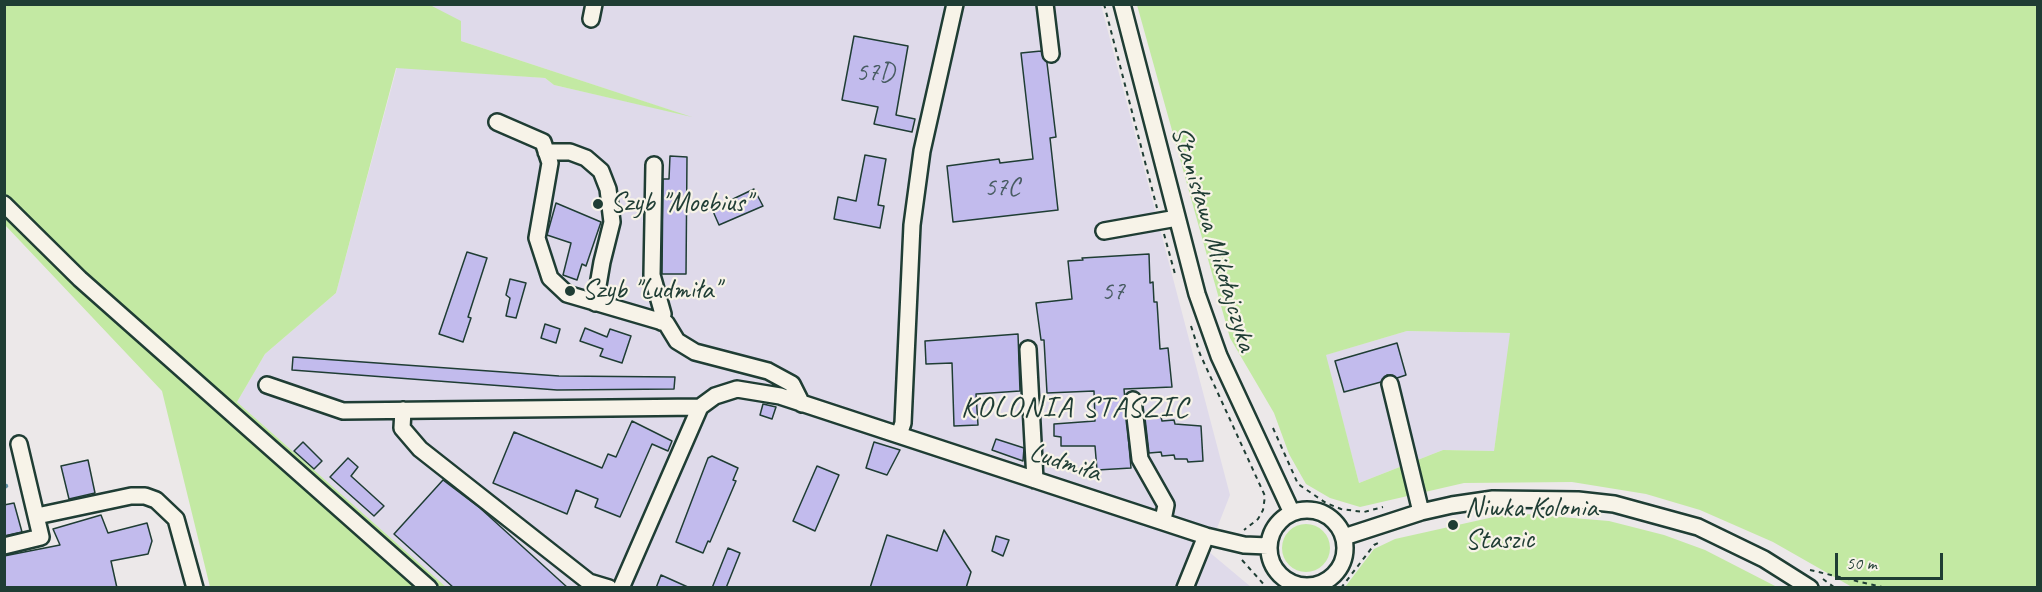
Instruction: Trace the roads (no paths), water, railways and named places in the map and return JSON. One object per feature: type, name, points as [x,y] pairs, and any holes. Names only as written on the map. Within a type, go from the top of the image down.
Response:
[{"type":"street","points":[[899,435],[903,423],[912,225],[922,151],[955,4]]},
{"type":"street","points":[[1045,4],[1051,54]]},
{"type":"street","name":"Stanisława Mikołajczyka","points":[[1122,4],[1197,294],[1218,356],[1292,513]]},
{"type":"street","points":[[497,122],[543,142],[550,163],[537,238],[550,278],[567,294],[666,323],[677,340],[695,352],[768,371],[792,384],[802,404]]},
{"type":"street","points":[[546,152],[570,152],[586,158],[601,171],[608,189],[612,222],[602,262],[596,303]]},
{"type":"street","points":[[654,165],[652,275],[663,314],[661,322]]},
{"type":"street","points":[[4,204],[106,303],[429,588]]},
{"type":"street","points":[[1104,231],[1177,218]]},
{"type":"street","points":[[1028,349],[1035,480]]},
{"type":"street","points":[[1390,384],[1421,512]]},
{"type":"street","points":[[267,385],[342,411],[700,407],[621,588]]},
{"type":"street","name":"Ludmiła","points":[[700,407],[715,396],[737,389],[780,396],[1206,536],[1244,545],[1269,546]]},
{"type":"street","points":[[1133,400],[1140,459],[1166,505],[1163,520]]},
{"type":"street","points":[[403,410],[402,428],[420,449],[589,582],[609,588]]},
{"type":"street","points":[[4,546],[41,537],[19,444]]},
{"type":"street","points":[[37,516],[131,496],[145,496],[156,500],[176,519],[193,587]]},
{"type":"street","points":[[1344,537],[1421,512],[1493,499],[1538,498],[1614,504],[1698,527],[1764,559],[1810,588]]},
{"type":"street","points":[[1317,511],[1329,516],[1338,525],[1344,537],[1343,558],[1332,577],[1320,584],[1305,587],[1283,578],[1275,569],[1269,546],[1272,532],[1280,521],[1292,513],[1317,511]]},
{"type":"street","points":[[1185,588],[1206,536]]},
{"type":"place","name":"Szyb \"Moebius\"","points":[[598,204]]},
{"type":"place","name":"Szyb \"Ludmiła\"","points":[[570,291]]},
{"type":"place","name":"Niwka Kolonia Staszic","points":[[1453,525]]},
{"type":"district","name":"KOLONIA STASZIC","points":[[1075,408]]}]
